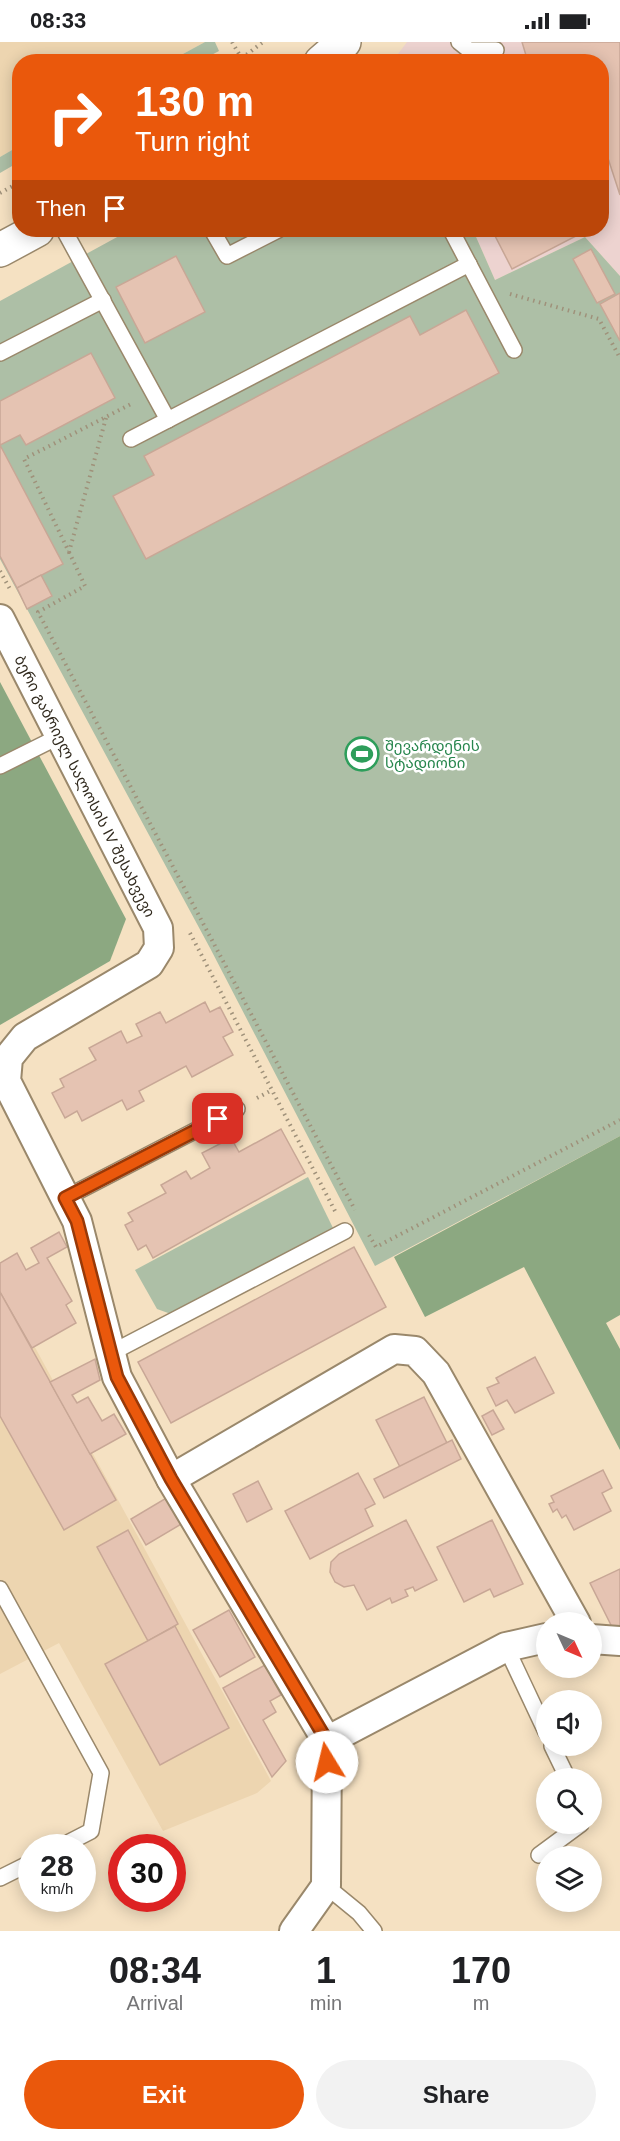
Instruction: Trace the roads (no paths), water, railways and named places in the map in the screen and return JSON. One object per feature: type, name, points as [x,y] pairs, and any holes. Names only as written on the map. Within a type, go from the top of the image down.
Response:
[{"type":"main road","points":[[0,250],[24,237]]},
{"type":"street","name":"ბერი გაბრიელ სალოსის IV შესახვევი","points":[[0,619],[158,928],[159,948],[149,964],[25,1037],[8,1058],[6,1081],[77,1221],[117,1377],[171,1479],[327,1741]]},
{"type":"street","points":[[171,1479],[394,1349],[415,1351],[436,1373],[570,1612]]},
{"type":"street","points":[[294,1931],[326,1886],[327,1741],[506,1647],[536,1640]]},
{"type":"street","points":[[602,1640],[620,1641]]},
{"type":"lane","points":[[459,42],[469,50],[496,50]]},
{"type":"lane","points":[[68,237],[168,420]]},
{"type":"lane","points":[[216,237],[226,256],[264,237]]},
{"type":"lane","points":[[455,237],[514,350]]},
{"type":"lane","points":[[131,439],[469,264]]},
{"type":"lane","points":[[0,353],[103,300]]},
{"type":"lane","points":[[0,766],[60,736]]},
{"type":"lane","points":[[65,1198],[237,1109]]},
{"type":"lane","points":[[111,1353],[345,1231]]},
{"type":"lane","points":[[0,1588],[101,1773],[91,1831],[85,1834]]},
{"type":"lane","points":[[506,1647],[536,1711]]},
{"type":"lane","points":[[551,1846],[567,1834]]},
{"type":"lane","points":[[0,1878],[18,1869]]},
{"type":"lane","points":[[326,1886],[359,1913],[374,1931]]},
{"type":"place","name":"შევარდენის სტადიონი","points":[[362,754]]}]
